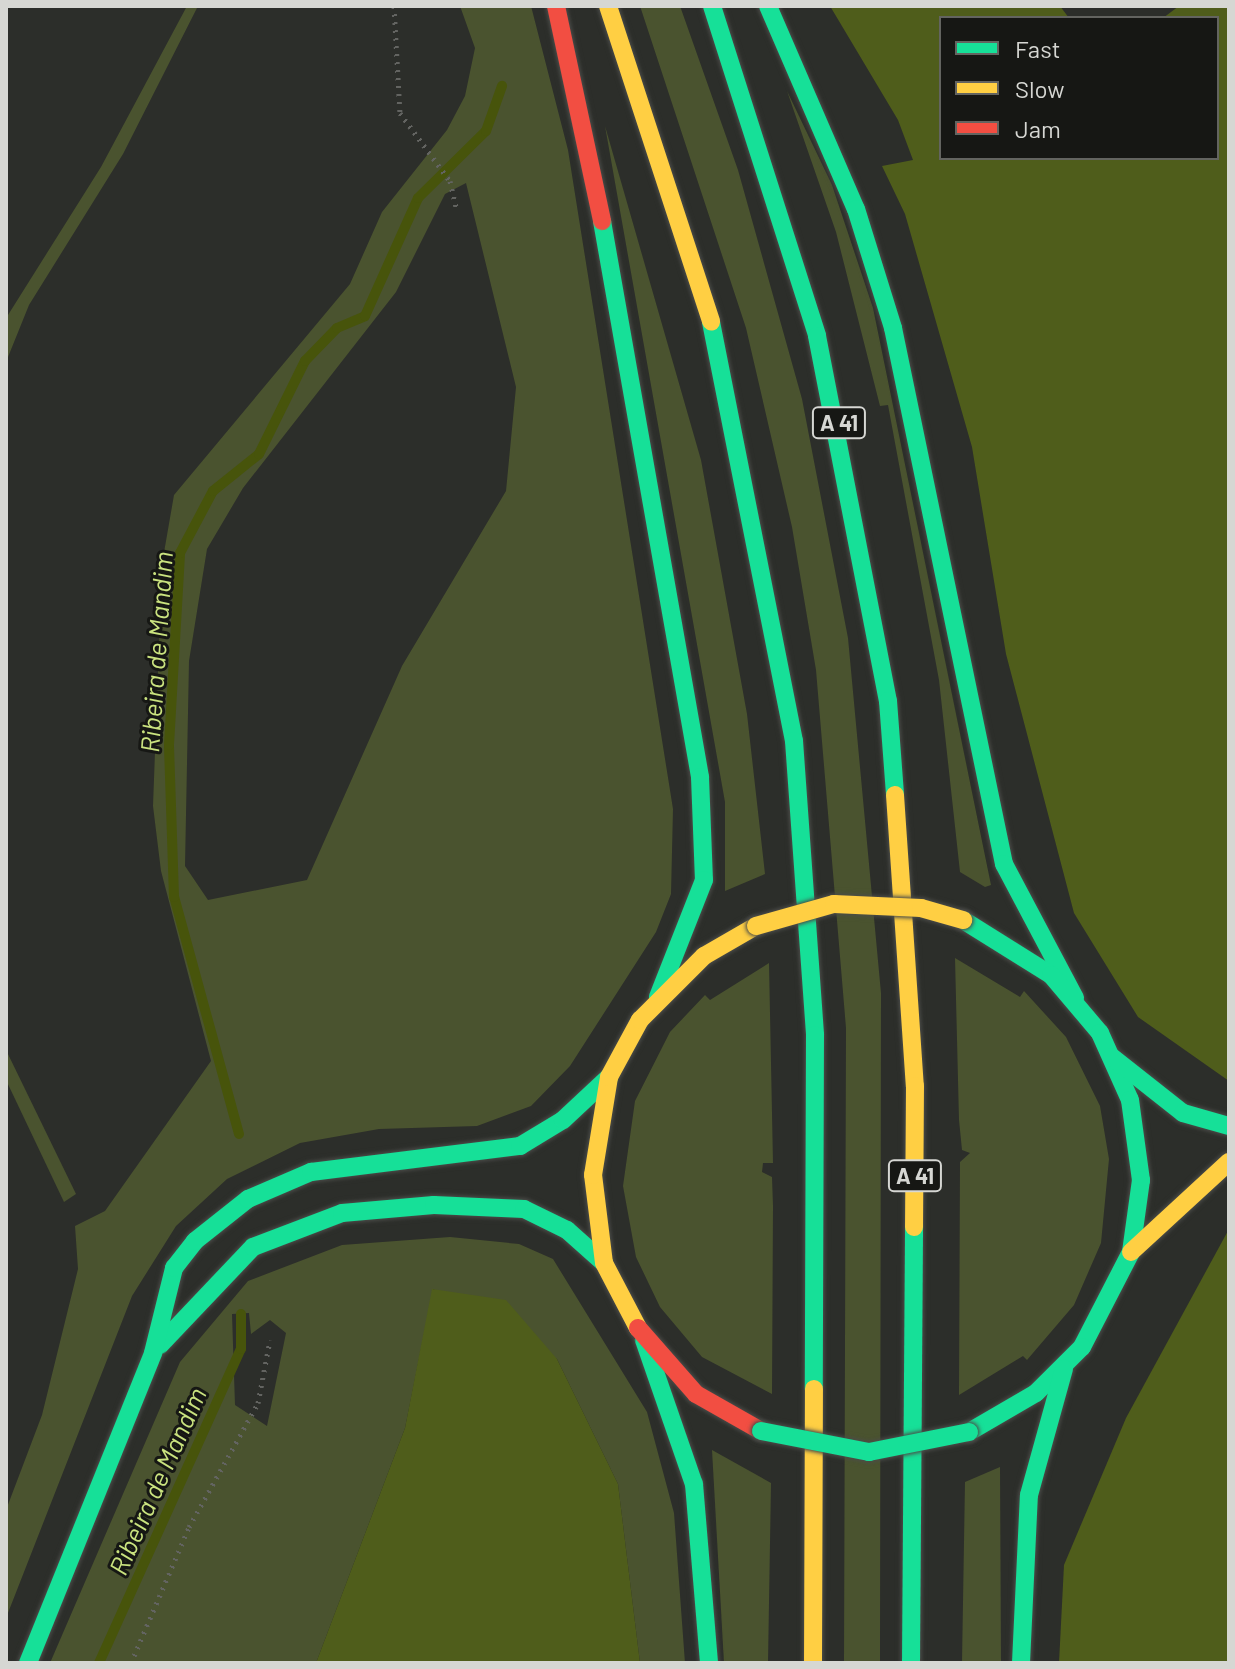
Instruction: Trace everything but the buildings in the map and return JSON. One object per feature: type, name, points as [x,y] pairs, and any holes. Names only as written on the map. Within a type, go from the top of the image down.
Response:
[{"type":"main road","points":[[28,1663],[153,1353],[174,1268],[248,1199],[344,1165],[460,1159],[520,1146],[609,1077],[658,997],[704,880],[700,777],[594,173],[556,6]]},
{"type":"main road","points":[[608,6],[685,225],[731,395],[794,741],[815,1035],[813,1663]]},
{"type":"main road","name":"A 41","points":[[712,6],[817,336],[888,701],[915,1086],[911,1663]]},
{"type":"main road","points":[[644,1340],[696,1394],[761,1431],[869,1452],[969,1432],[1064,1369],[1098,1324],[1131,1252],[1140,1152],[1112,1057],[1075,998],[1004,864],[893,328],[856,209],[768,6]]},
{"type":"main road","points":[[658,997],[704,956],[756,926],[848,904],[921,908],[963,920],[1025,954],[1075,998]]},
{"type":"main road","points":[[1112,1057],[1183,1113],[1229,1126]]},
{"type":"main road","points":[[609,1077],[593,1175],[604,1263],[644,1340],[694,1484],[709,1663]]},
{"type":"main road","points":[[1131,1252],[1229,1162]]},
{"type":"main road","points":[[153,1353],[244,1253],[290,1228],[342,1213],[434,1205],[524,1209],[567,1230],[604,1263]]},
{"type":"main road","points":[[1021,1663],[1029,1495],[1064,1369]]},
{"type":"path","points":[[394,6],[400,113],[450,181],[456,207]]},
{"type":"path","points":[[131,1663],[189,1527],[258,1403],[270,1340]]},
{"type":"green space","points":[[187,6],[198,6],[123,154],[29,305],[6,362],[8,315],[101,167]]},
{"type":"green space","points":[[460,6],[531,6],[568,150],[673,809],[671,894],[656,932],[570,1066],[531,1106],[477,1126],[379,1129],[300,1143],[227,1179],[176,1226],[132,1296],[6,1618],[6,1510],[42,1415],[78,1269],[75,1226],[105,1211],[211,1061],[161,871],[153,806],[162,564],[174,495],[350,284],[382,212],[447,130],[465,96],[475,48]],"holes":[[[466,183],[516,387],[506,491],[402,666],[307,880],[208,900],[185,866],[189,661],[207,549],[243,488],[396,292],[445,194]]]},
{"type":"green space","points":[[640,6],[680,6],[738,170],[802,399],[848,638],[881,993],[880,1663],[844,1663],[846,1028],[816,670],[792,527],[746,328]]},
{"type":"green space","points":[[830,6],[1060,6],[1068,16],[939,16],[939,160],[1219,160],[1219,16],[1166,16],[1179,6],[1229,6],[1229,1081],[1138,1017],[1074,913],[1006,654],[972,447],[905,214],[882,166],[913,160],[898,120]]},
{"type":"green space","points":[[787,91],[832,185],[873,308],[991,885],[985,887],[960,872],[939,680],[888,405],[880,406],[836,232]]},
{"type":"green space","points":[[605,126],[701,460],[747,714],[765,874],[725,891],[725,802]]},
{"type":"green space","points":[[955,958],[1020,997],[1024,991],[1066,1037],[1100,1106],[1109,1159],[1101,1243],[1074,1305],[1027,1360],[1023,1356],[959,1395],[960,1162],[970,1153],[962,1150],[959,1120]]},
{"type":"green space","points":[[769,963],[773,1163],[763,1163],[762,1172],[772,1177],[772,1394],[702,1357],[660,1307],[636,1257],[623,1186],[635,1101],[670,1032],[705,995],[710,1000]]},
{"type":"green space","points":[[6,1050],[76,1194],[64,1202],[6,1080]]},
{"type":"green space","points":[[1229,1229],[1229,1663],[1059,1663],[1064,1565],[1126,1418]]},
{"type":"green space","points":[[450,1237],[519,1244],[553,1259],[647,1412],[674,1513],[685,1663],[640,1663],[618,1484],[557,1359],[433,1289],[405,1428],[316,1663],[50,1663],[180,1362],[248,1281],[342,1245]],"holes":[[[249,1313],[251,1334],[270,1320],[286,1333],[267,1426],[235,1405],[232,1314]]]},
{"type":"green space","points":[[432,1289],[506,1300],[557,1359],[618,1484],[640,1663],[316,1663],[405,1428]]},
{"type":"green space","points":[[712,1450],[771,1483],[768,1663],[724,1663]]},
{"type":"green space","points":[[1000,1467],[1001,1663],[962,1663],[965,1482]]},
{"type":"waterway","name":"Ribeira de Mandim","points":[[239,1134],[174,897],[169,745],[180,553],[213,491],[259,454],[305,361],[337,328],[365,316],[418,198],[486,131],[502,86]]},
{"type":"waterway","name":"Ribeira de Mandim","points":[[99,1663],[241,1349],[241,1314]]},
{"type":"traffic: fast","points":[[712,6],[817,336],[888,701],[895,795]]},
{"type":"traffic: fast","points":[[768,6],[856,209],[893,328],[1004,864],[1075,998]]},
{"type":"traffic: fast","points":[[602,221],[700,777],[704,880],[658,997]]},
{"type":"traffic: fast","points":[[711,322],[794,741],[815,1035],[814,1389]]},
{"type":"traffic: fast","points":[[963,920],[1051,975],[1100,1033],[1130,1100],[1141,1180],[1131,1252],[1082,1347],[1036,1393],[969,1432]]},
{"type":"traffic: fast","points":[[1112,1057],[1183,1113],[1229,1126]]},
{"type":"traffic: fast","points":[[28,1663],[153,1353],[174,1268],[195,1241],[248,1199],[311,1172],[520,1146],[563,1120],[609,1077]]},
{"type":"traffic: fast","points":[[160,1345],[253,1247],[342,1213],[434,1205],[524,1209],[567,1230],[604,1263]]},
{"type":"traffic: fast","points":[[911,1663],[914,1227]]},
{"type":"traffic: fast","points":[[644,1340],[694,1484],[709,1663]]},
{"type":"traffic: fast","points":[[1021,1663],[1029,1495],[1064,1369]]},
{"type":"traffic: fast","points":[[761,1431],[869,1452],[969,1432]]},
{"type":"traffic: slow","points":[[608,6],[711,322]]},
{"type":"traffic: slow","points":[[895,795],[915,1086],[914,1227]]},
{"type":"traffic: slow","points":[[756,926],[834,904],[921,908],[963,920]]},
{"type":"traffic: slow","points":[[638,1328],[604,1263],[593,1175],[609,1077],[640,1020],[704,956],[756,926]]},
{"type":"traffic: slow","points":[[1131,1252],[1229,1162]]},
{"type":"traffic: slow","points":[[813,1663],[814,1389]]},
{"type":"traffic: jam","points":[[556,6],[602,221]]},
{"type":"traffic: jam","points":[[638,1328],[696,1394],[761,1431]]}]
